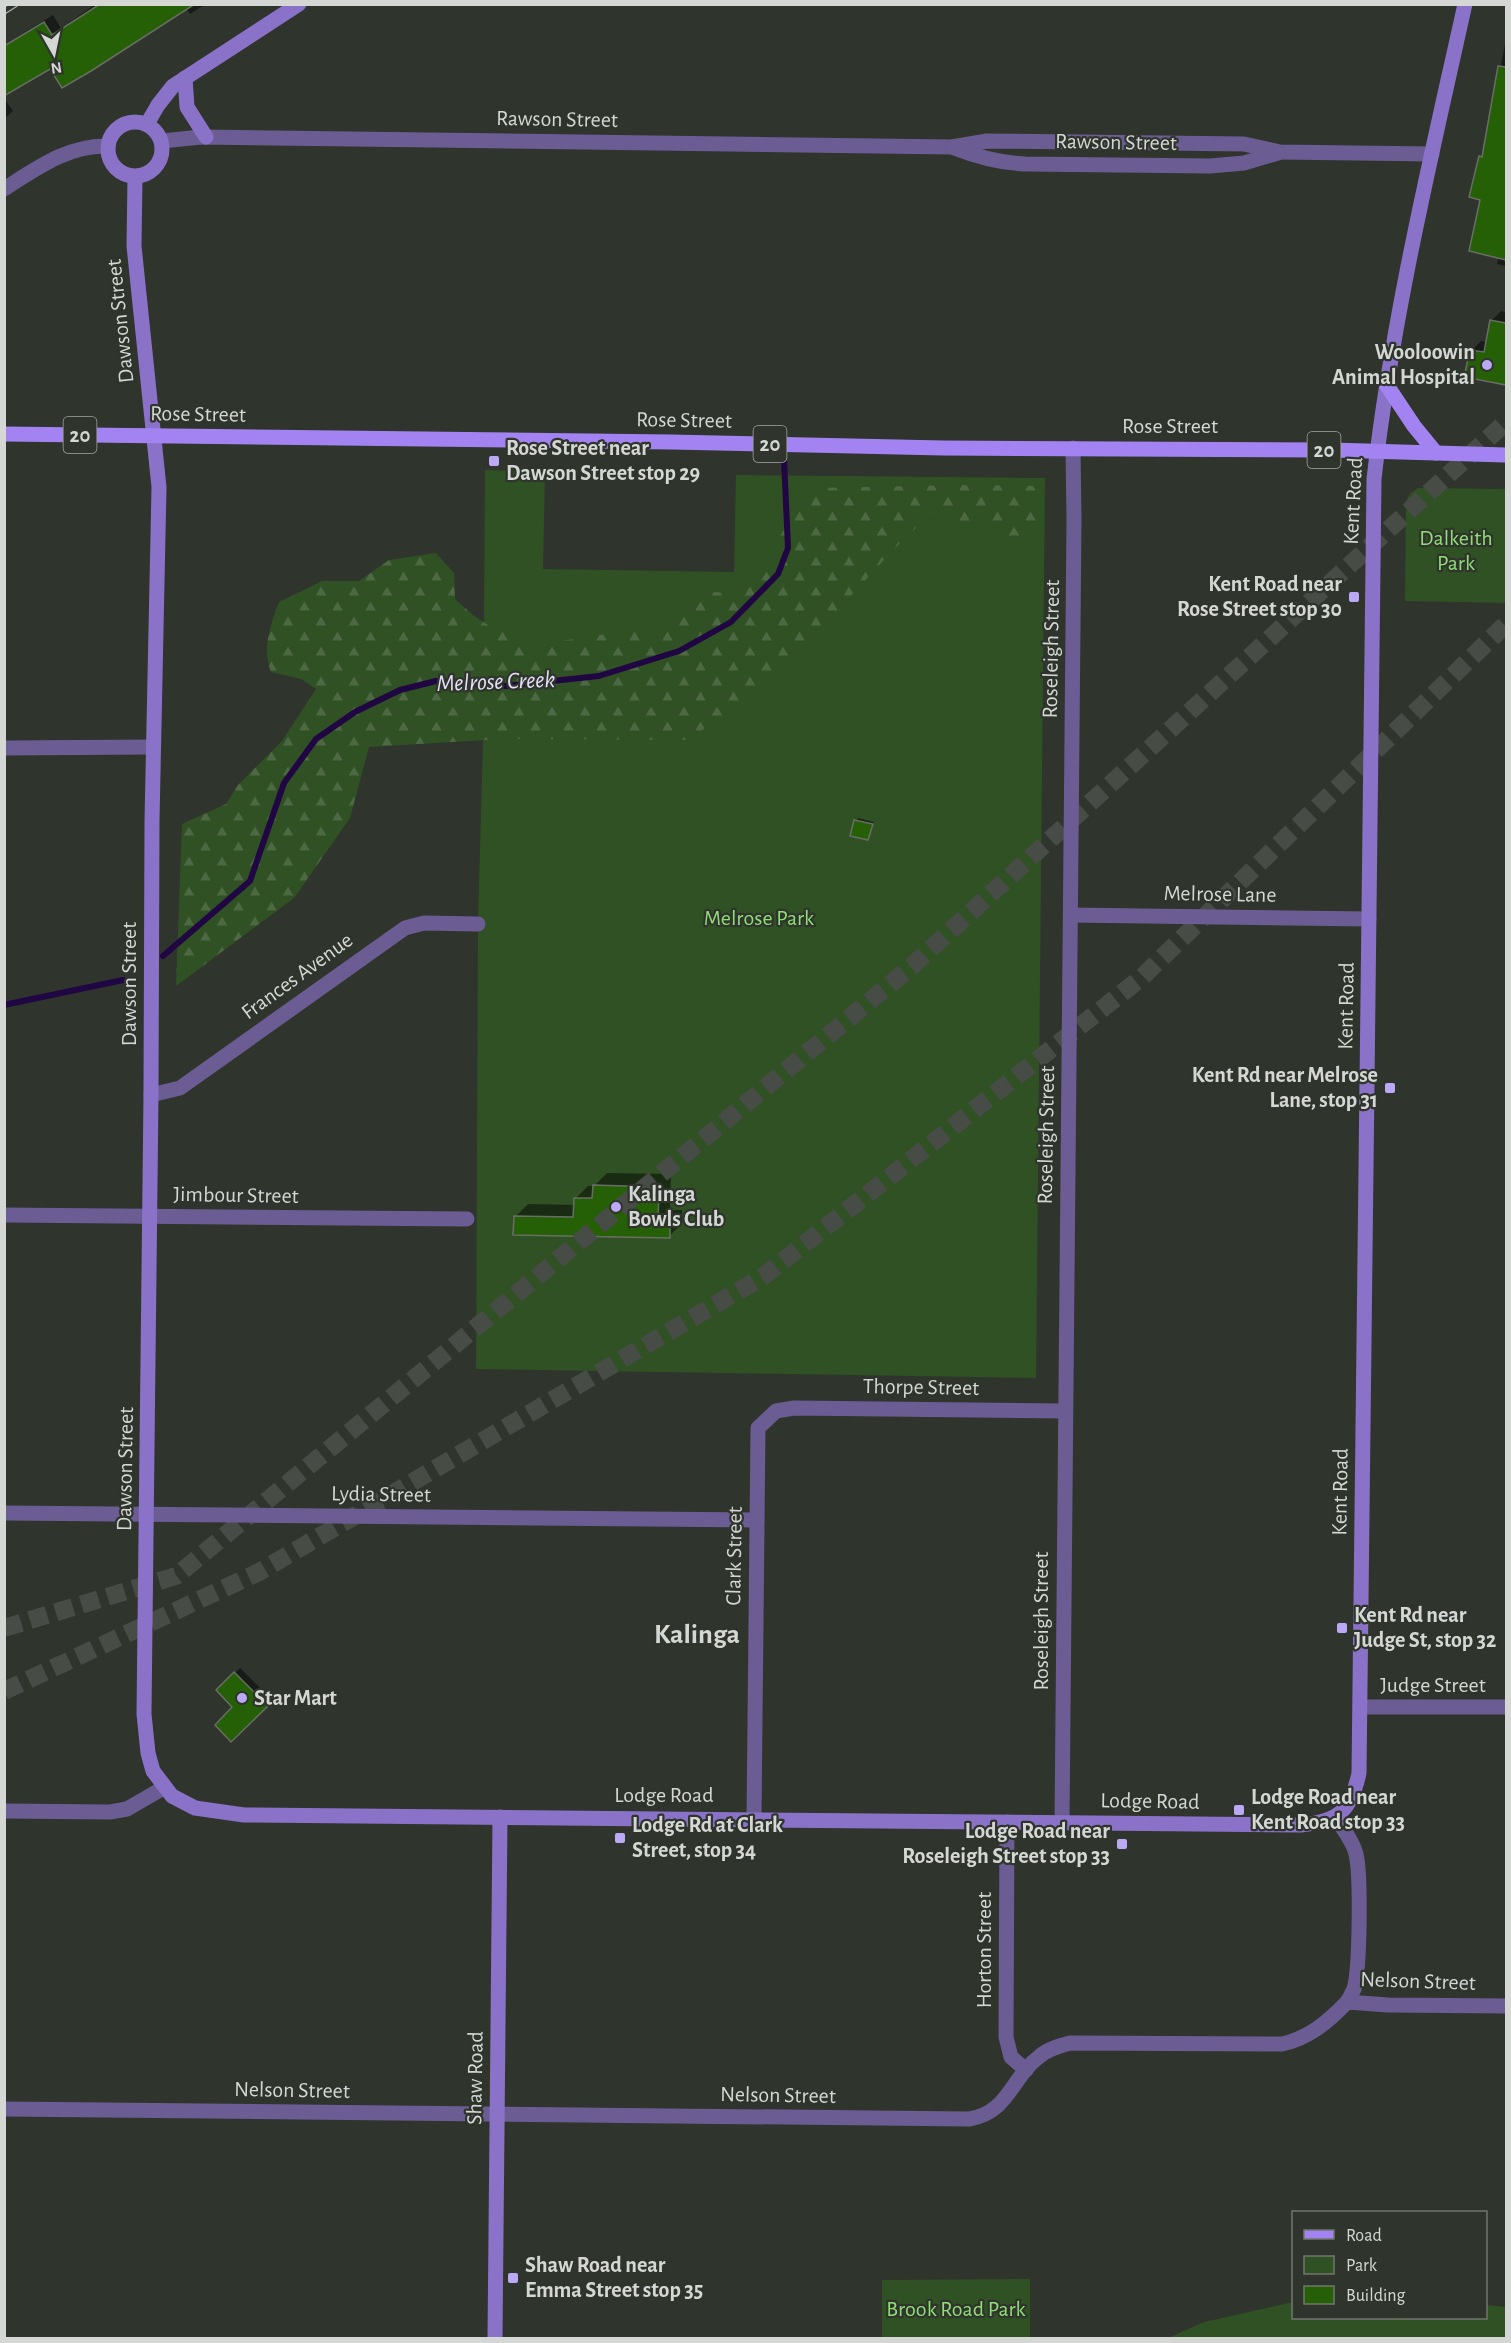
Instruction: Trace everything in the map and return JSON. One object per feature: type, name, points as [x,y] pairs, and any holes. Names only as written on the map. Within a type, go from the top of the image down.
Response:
[{"type":"main road","points":[[1386,384],[1414,426],[1436,453]]},
{"type":"main road","name":"Rose Street","points":[[4,434],[1506,455]]},
{"type":"street","points":[[147,124],[164,97],[184,78],[299,4]]},
{"type":"street","name":"Kent Road","points":[[1336,1818],[1348,1806],[1355,1792],[1359,1773],[1374,505],[1386,384],[1396,328],[1465,4]]},
{"type":"street","points":[[184,78],[187,107],[206,137]]},
{"type":"street","points":[[130,122],[147,124],[159,134],[162,141],[163,150],[157,166],[143,175],[135,177],[126,175],[112,164],[108,146],[115,131],[122,126],[130,122]]},
{"type":"street","name":"Rawson Street","points":[[162,141],[206,137],[952,147],[987,141],[1244,144],[1280,152],[1432,154]]},
{"type":"street","points":[[4,189],[68,152],[87,147],[108,146]]},
{"type":"street","name":"Rawson Street","points":[[952,147],[980,158],[1003,163],[1025,164],[1210,166],[1244,163],[1280,152]]},
{"type":"street","name":"Dawson Street","points":[[135,177],[134,246],[159,487],[153,747],[144,1714],[148,1753],[153,1771],[165,1787]]},
{"type":"street","name":"Roseleigh Street","points":[[1062,1822],[1073,448]]},
{"type":"street","points":[[4,748],[153,747]]},
{"type":"street","name":"Melrose Lane","points":[[1071,915],[1369,919]]},
{"type":"street","name":"Frances Avenue","points":[[151,1095],[180,1088],[405,928],[424,923],[478,924]]},
{"type":"street","name":"Jimbour Street","points":[[4,1215],[467,1219]]},
{"type":"street","name":"Thorpe Street","points":[[776,1411],[794,1408],[1065,1411]]},
{"type":"street","name":"Clark Street","points":[[754,1818],[758,1428],[776,1411]]},
{"type":"street","name":"Lydia Street","points":[[4,1513],[757,1520]]},
{"type":"street","name":"Judge Street","points":[[1360,1707],[1506,1707]]},
{"type":"street","points":[[4,1811],[110,1812],[128,1809],[165,1787]]},
{"type":"street","name":"Lodge Road","points":[[165,1787],[172,1796],[195,1808],[244,1815],[754,1818],[1301,1825],[1336,1818]]},
{"type":"street","name":"Shaw Road","points":[[495,2338],[500,1817]]},
{"type":"street","points":[[1336,1818],[1356,1854],[1358,1874],[1357,1972],[1353,1990],[1347,2002]]},
{"type":"street","name":"Horton Street","points":[[1007,1822],[1006,2037],[1011,2057],[1026,2070]]},
{"type":"street","name":"Nelson Street","points":[[4,2109],[969,2119],[982,2117],[993,2111],[1039,2056],[1053,2048],[1070,2043],[1263,2044],[1296,2041],[1310,2034],[1347,2002],[1388,2005],[1506,2006]]},
{"type":"green space","name":"Melrose Park","points":[[485,470],[545,472],[543,569],[734,572],[736,475],[1045,478],[1036,1378],[476,1369],[478,924],[483,739]]},
{"type":"green space","points":[[1040,486],[1041,531],[1033,541],[1020,542],[1003,535],[987,524],[964,524],[939,505],[753,697],[687,740],[502,739],[369,747],[350,818],[294,898],[176,986],[182,824],[226,804],[238,785],[282,741],[316,689],[301,679],[271,672],[267,646],[270,628],[279,602],[322,581],[359,581],[389,560],[436,553],[454,573],[455,599],[473,615],[494,629],[541,644],[665,625],[712,592],[736,593],[753,578],[811,488]]},
{"type":"green space","name":"Dalkeith Park","points":[[1418,488],[1506,489],[1506,603],[1405,601],[1406,501]]},
{"type":"green space","name":"Brook Road Park","points":[[1030,2279],[1030,2338],[882,2338],[882,2280]]},
{"type":"green space","points":[[1292,2302],[1292,2319],[1487,2319],[1487,2305],[1506,2307],[1506,2338],[1168,2338],[1204,2322]]},
{"type":"building","points":[[100,4],[195,4],[62,88],[50,69],[4,96],[4,46],[44,22],[52,35]]},
{"type":"building","points":[[1498,66],[1506,67],[1506,260],[1469,251],[1480,200],[1469,197],[1479,156],[1482,157]]},
{"type":"building","name":"Wooloowin Animal Hospital","points":[[1490,320],[1506,323],[1506,385],[1464,377],[1470,350],[1484,352]]},
{"type":"building","points":[[854,820],[873,824],[868,840],[850,836]]},
{"type":"building","name":"Kalinga Bowls Club","points":[[593,1185],[659,1187],[658,1222],[670,1222],[670,1238],[513,1235],[514,1216],[573,1217],[574,1198],[592,1198]]},
{"type":"building","name":"Star Mart","points":[[234,1672],[268,1706],[231,1742],[215,1725],[232,1707],[216,1690]]},
{"type":"waterway","name":"Melrose Creek","points":[[163,956],[250,881],[284,783],[316,739],[355,712],[400,690],[436,681],[506,686],[599,676],[679,651],[731,622],[778,574],[788,548],[784,459]]},
{"type":"waterway","name":"Melrose Creek","points":[[4,1005],[123,980]]},
{"type":"tunnel","points":[[4,1628],[176,1576],[912,966],[1506,422]]},
{"type":"tunnel","points":[[4,1691],[259,1572],[764,1276],[1141,978],[1506,624]]},
{"type":"railway","points":[[4,11],[15,4]]},
{"type":"place","name":"Wooloowin Animal Hospital","points":[[1487,365]]},
{"type":"place","name":"Rose Street near Dawson Street stop 29","points":[[494,461]]},
{"type":"place","name":"Kent Road near Rose Street stop 30","points":[[1354,597]]},
{"type":"place","name":"Kent Rd near Melrose Lane, stop 31","points":[[1390,1088]]},
{"type":"place","name":"Kalinga Bowls Club","points":[[616,1207]]},
{"type":"place","name":"Kent Rd near Judge St, stop 32","points":[[1342,1628]]},
{"type":"place","name":"Star Mart","points":[[242,1698]]},
{"type":"place","name":"Lodge Road near Kent Road stop 33","points":[[1239,1810]]},
{"type":"place","name":"Lodge Rd at Clark Street, stop 34","points":[[620,1838]]},
{"type":"place","name":"Lodge Road near Roseleigh Street stop 33","points":[[1122,1844]]},
{"type":"place","name":"Shaw Road near Emma Street stop 35","points":[[513,2278]]},
{"type":"district","name":"Kalinga","points":[[697,1635]]}]
